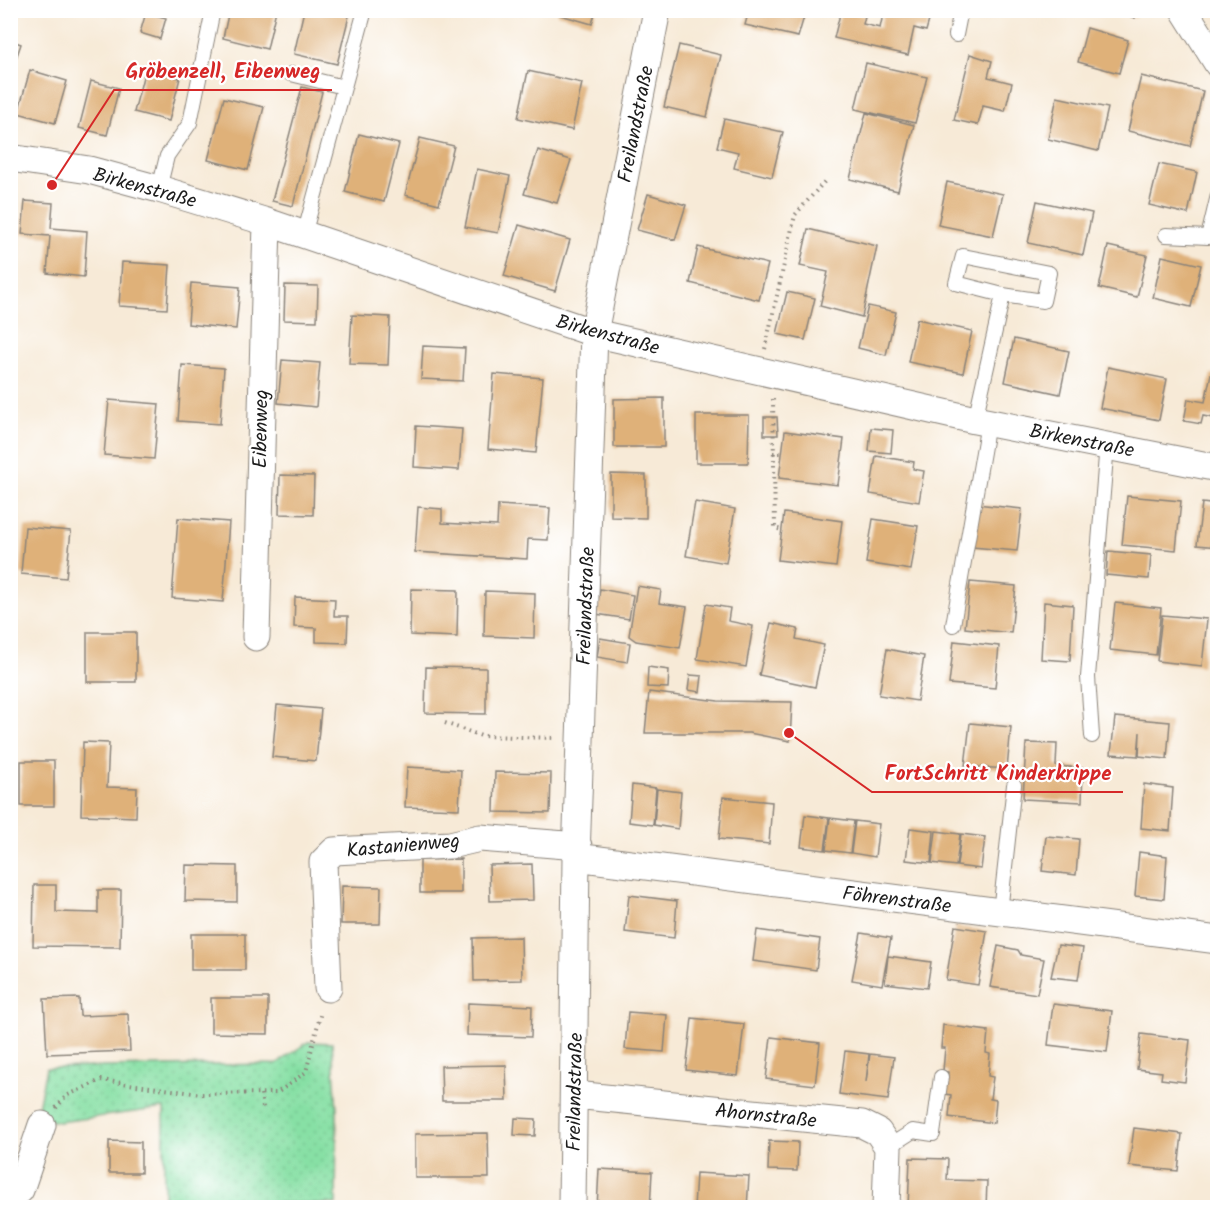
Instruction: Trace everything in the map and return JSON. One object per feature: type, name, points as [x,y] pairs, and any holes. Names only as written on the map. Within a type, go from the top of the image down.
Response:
[{"type":"street","name":"Freilandstraße","points":[[572,1208],[577,852],[594,333],[657,10]]},
{"type":"street","points":[[1184,10],[1218,64]]},
{"type":"street","name":"Birkenstraße","points":[[10,158],[89,170],[159,189],[267,222],[594,333],[766,380],[1107,444],[1218,468]]},
{"type":"street","name":"Eibenweg","points":[[256,637],[267,222]]},
{"type":"street","name":"Kastanienweg","points":[[328,988],[323,862],[334,851],[450,845],[480,838],[577,852]]},
{"type":"street","name":"Föhrenstraße","points":[[577,852],[1000,912],[1218,940]]},
{"type":"street","name":"Ahornstraße","points":[[575,1095],[862,1124],[878,1132],[888,1147]]},
{"type":"street","points":[[10,1190],[20,1190],[42,1125]]},
{"type":"street","points":[[886,1208],[888,1147]]},
{"type":"lane","points":[[159,189],[167,156],[190,123],[213,10]]},
{"type":"lane","points":[[304,235],[365,10]]},
{"type":"lane","points":[[956,34],[961,10]]},
{"type":"lane","points":[[291,74],[344,87]]},
{"type":"lane","points":[[1166,235],[1208,237],[1218,195]]},
{"type":"lane","points":[[963,256],[1050,273],[1043,301],[1003,295],[956,283],[963,256]]},
{"type":"lane","points":[[953,625],[982,421],[1003,295]]},
{"type":"lane","points":[[1092,736],[1088,677],[1107,444]]},
{"type":"lane","points":[[1000,912],[1014,784]]},
{"type":"lane","points":[[888,1147],[913,1131],[933,1134],[941,1077]]},
{"type":"path","points":[[782,530],[775,528],[773,453],[766,380],[795,215],[825,181]]},
{"type":"path","points":[[773,453],[782,453]]},
{"type":"path","points":[[445,723],[481,736],[581,738]]},
{"type":"path","points":[[42,1125],[66,1096],[101,1080],[200,1094],[277,1093],[306,1072],[328,988]]},
{"type":"path","points":[[261,1094],[263,1108]]},
{"type":"green space","points":[[308,1042],[332,1043],[337,1109],[336,1204],[164,1202],[164,1108],[59,1122],[36,1118],[46,1068],[276,1064]]},
{"type":"building","points":[[129,10],[157,10],[155,15],[166,18],[160,39],[140,33],[145,16]]},
{"type":"building","points":[[229,10],[276,10],[267,49],[223,38]]},
{"type":"building","points":[[304,10],[327,10],[349,16],[337,64],[294,54]]},
{"type":"building","points":[[558,10],[596,10],[592,24],[557,14]]},
{"type":"building","points":[[749,10],[806,10],[798,37],[745,25]]},
{"type":"building","points":[[841,10],[865,16],[863,24],[880,28],[884,10],[932,10],[926,31],[914,28],[908,55],[834,38]]},
{"type":"building","points":[[1110,10],[1137,10],[1135,18]]},
{"type":"building","points":[[1087,28],[1128,40],[1119,73],[1078,62]]},
{"type":"building","points":[[10,40],[21,44],[11,73],[10,73]]},
{"type":"building","points":[[679,45],[721,55],[707,117],[664,107]]},
{"type":"building","points":[[970,54],[992,61],[988,77],[1012,83],[1005,111],[983,106],[978,125],[954,120]]},
{"type":"building","points":[[866,63],[927,77],[915,123],[855,109]]},
{"type":"building","points":[[145,69],[180,78],[169,121],[134,112]]},
{"type":"building","points":[[30,70],[67,81],[55,123],[18,113]]},
{"type":"building","points":[[528,71],[582,83],[572,130],[518,118]]},
{"type":"building","points":[[1141,76],[1203,91],[1190,146],[1128,131]]},
{"type":"building","points":[[91,81],[119,88],[107,135],[79,128]]},
{"type":"building","points":[[302,87],[322,92],[293,206],[272,201]]},
{"type":"building","points":[[1057,97],[1108,108],[1098,151],[1048,139]]},
{"type":"building","points":[[224,98],[264,107],[248,170],[208,160]]},
{"type":"building","points":[[866,113],[914,125],[898,191],[850,179]]},
{"type":"building","points":[[724,119],[783,132],[772,177],[734,168],[738,152],[717,147]]},
{"type":"building","points":[[359,134],[399,144],[384,202],[345,192]]},
{"type":"building","points":[[420,138],[454,146],[439,204],[405,195]]},
{"type":"building","points":[[538,150],[571,160],[557,203],[524,194]]},
{"type":"building","points":[[1159,164],[1197,172],[1188,214],[1149,205]]},
{"type":"building","points":[[477,169],[510,176],[498,233],[465,227]]},
{"type":"building","points":[[947,182],[1003,194],[993,236],[938,225]]},
{"type":"building","points":[[648,194],[686,205],[675,240],[637,230]]},
{"type":"building","points":[[25,201],[53,203],[51,228],[87,231],[84,277],[47,273],[50,236],[22,234]]},
{"type":"building","points":[[1037,201],[1092,213],[1083,255],[1028,243]]},
{"type":"building","points":[[519,225],[570,240],[555,291],[504,276]]},
{"type":"building","points":[[808,229],[877,246],[862,317],[820,306],[828,272],[800,266]]},
{"type":"building","points":[[1108,246],[1147,255],[1137,297],[1099,288]]},
{"type":"building","points":[[698,247],[768,264],[759,300],[690,283]]},
{"type":"building","points":[[10,255],[16,255],[12,293],[10,293]]},
{"type":"building","points":[[1162,256],[1201,265],[1191,307],[1153,298]]},
{"type":"building","points":[[122,262],[170,265],[167,309],[119,306]]},
{"type":"building","points":[[191,283],[240,287],[236,329],[188,324]]},
{"type":"building","points":[[285,285],[318,286],[317,321],[284,320]]},
{"type":"building","points":[[787,292],[815,298],[805,340],[777,334]]},
{"type":"building","points":[[868,306],[896,312],[886,355],[858,348]]},
{"type":"building","points":[[352,315],[390,317],[388,365],[349,364]]},
{"type":"building","points":[[917,319],[972,331],[963,373],[908,362]]},
{"type":"building","points":[[1014,339],[1069,351],[1060,394],[1005,382]]},
{"type":"building","points":[[423,346],[465,348],[463,381],[421,379]]},
{"type":"building","points":[[282,360],[320,363],[316,407],[278,403]]},
{"type":"building","points":[[182,365],[224,368],[220,424],[178,421]]},
{"type":"building","points":[[1108,367],[1167,379],[1159,420],[1100,408]]},
{"type":"building","points":[[494,374],[543,378],[536,453],[488,449]]},
{"type":"building","points":[[1211,374],[1218,376],[1218,419],[1203,416],[1201,424],[1184,421],[1188,399],[1205,402]]},
{"type":"building","points":[[664,398],[664,447],[614,447],[614,399]]},
{"type":"building","points":[[109,400],[159,404],[154,459],[104,455]]},
{"type":"building","points":[[696,415],[749,415],[748,463],[696,463]]},
{"type":"building","points":[[764,417],[777,417],[778,435],[764,435]]},
{"type":"building","points":[[416,426],[462,429],[459,470],[414,467]]},
{"type":"building","points":[[871,428],[893,430],[891,453],[869,451]]},
{"type":"building","points":[[785,431],[844,439],[838,485],[779,478]]},
{"type":"building","points":[[876,456],[914,462],[913,469],[924,471],[919,502],[870,494]]},
{"type":"building","points":[[611,474],[646,475],[646,518],[611,517]]},
{"type":"building","points":[[280,475],[314,476],[313,515],[279,514]]},
{"type":"building","points":[[1127,496],[1181,501],[1176,550],[1122,545]]},
{"type":"building","points":[[695,502],[735,509],[726,563],[686,556]]},
{"type":"building","points":[[1202,503],[1218,505],[1218,547],[1197,545]]},
{"type":"building","points":[[976,504],[1022,509],[1017,551],[972,547]]},
{"type":"building","points":[[498,505],[550,508],[548,540],[528,539],[527,559],[415,552],[418,507],[442,509],[442,523],[497,526]]},
{"type":"building","points":[[784,513],[842,521],[836,567],[778,560]]},
{"type":"building","points":[[178,518],[229,522],[223,602],[172,598]]},
{"type":"building","points":[[873,519],[918,526],[911,570],[866,563]]},
{"type":"building","points":[[25,527],[71,531],[66,578],[21,574]]},
{"type":"building","points":[[1108,551],[1151,555],[1149,579],[1106,575]]},
{"type":"building","points":[[970,582],[1016,586],[1011,633],[965,628]]},
{"type":"building","points":[[637,586],[661,590],[659,603],[687,607],[680,648],[636,641],[629,636]]},
{"type":"building","points":[[411,589],[458,590],[457,637],[410,635]]},
{"type":"building","points":[[600,589],[633,595],[629,619],[596,614]]},
{"type":"building","points":[[485,591],[535,593],[534,638],[484,636]]},
{"type":"building","points":[[295,597],[335,599],[334,616],[348,616],[347,643],[316,642],[316,628],[294,627]]},
{"type":"building","points":[[1044,602],[1073,605],[1070,661],[1041,659]]},
{"type":"building","points":[[1115,603],[1161,608],[1156,655],[1110,650]]},
{"type":"building","points":[[706,604],[730,608],[728,621],[753,626],[746,667],[697,659]]},
{"type":"building","points":[[1162,615],[1207,619],[1202,666],[1157,661]]},
{"type":"building","points":[[771,623],[798,629],[796,639],[824,645],[815,687],[759,675]]},
{"type":"building","points":[[87,632],[136,632],[136,682],[87,682]]},
{"type":"building","points":[[600,638],[630,643],[627,662],[597,657]]},
{"type":"building","points":[[954,641],[999,646],[995,688],[949,684]]},
{"type":"building","points":[[887,649],[924,656],[917,701],[879,695]]},
{"type":"building","points":[[426,667],[486,668],[486,714],[425,713]]},
{"type":"building","points":[[648,667],[669,670],[668,688],[647,687]]},
{"type":"building","points":[[690,675],[702,676],[700,692],[688,690]]},
{"type":"building","points":[[649,692],[718,701],[792,702],[790,741],[749,733],[645,733]]},
{"type":"building","points":[[277,705],[321,709],[316,761],[272,757]]},
{"type":"building","points":[[1115,717],[1170,722],[1167,759],[1139,756],[1140,732],[1138,756],[1111,754]]},
{"type":"building","points":[[970,723],[1011,727],[1007,769],[965,766]]},
{"type":"building","points":[[83,742],[109,743],[107,787],[137,788],[136,817],[81,815]]},
{"type":"building","points":[[1026,743],[1057,744],[1056,766],[1083,768],[1082,802],[1023,799]]},
{"type":"building","points":[[21,761],[54,761],[54,806],[21,806]]},
{"type":"building","points":[[407,767],[461,770],[459,809],[405,807]]},
{"type":"building","points":[[495,772],[551,773],[550,813],[494,812]]},
{"type":"building","points":[[1144,784],[1173,788],[1170,831],[1141,828]]},
{"type":"building","points":[[632,785],[656,788],[653,825],[629,822]]},
{"type":"building","points":[[657,789],[681,792],[678,829],[654,825]]},
{"type":"building","points":[[723,797],[772,802],[769,844],[719,839]]},
{"type":"building","points":[[805,815],[829,818],[825,850],[801,847]]},
{"type":"building","points":[[830,818],[854,821],[850,853],[826,850]]},
{"type":"building","points":[[855,821],[879,824],[875,857],[851,853]]},
{"type":"building","points":[[910,828],[934,831],[931,863],[906,860]]},
{"type":"building","points":[[936,831],[960,834],[956,866],[932,863]]},
{"type":"building","points":[[961,834],[985,837],[981,869],[957,866]]},
{"type":"building","points":[[1046,836],[1079,839],[1076,875],[1042,871]]},
{"type":"building","points":[[1139,852],[1167,856],[1164,899],[1135,896]]},
{"type":"building","points":[[461,859],[461,893],[420,893],[420,860]]},
{"type":"building","points":[[532,864],[533,900],[490,901],[489,865]]},
{"type":"building","points":[[186,865],[237,866],[237,902],[185,901]]},
{"type":"building","points":[[34,885],[56,885],[56,912],[98,913],[98,890],[121,890],[120,947],[33,946]]},
{"type":"building","points":[[342,886],[381,887],[380,924],[341,924]]},
{"type":"building","points":[[629,895],[677,901],[674,938],[625,932]]},
{"type":"building","points":[[955,926],[987,931],[978,985],[946,980]]},
{"type":"building","points":[[757,930],[820,939],[816,970],[753,961]]},
{"type":"building","points":[[861,933],[891,938],[882,985],[852,980]]},
{"type":"building","points":[[191,934],[245,934],[245,970],[191,970]]},
{"type":"building","points":[[521,937],[522,980],[474,981],[473,938]]},
{"type":"building","points":[[1058,945],[1083,948],[1078,980],[1051,977]]},
{"type":"building","points":[[998,946],[1018,950],[1021,955],[1044,959],[1037,994],[990,987]]},
{"type":"building","points":[[888,956],[931,962],[927,988],[885,983]]},
{"type":"building","points":[[79,998],[80,1016],[128,1014],[130,1051],[47,1054],[44,999]]},
{"type":"building","points":[[211,998],[268,998],[268,1034],[211,1033]]},
{"type":"building","points":[[468,1003],[532,1006],[531,1037],[467,1035]]},
{"type":"building","points":[[1053,1004],[1112,1011],[1107,1052],[1048,1045]]},
{"type":"building","points":[[628,1012],[667,1015],[664,1052],[625,1049]]},
{"type":"building","points":[[692,1018],[744,1024],[738,1076],[686,1070]]},
{"type":"building","points":[[943,1025],[988,1031],[986,1053],[990,1054],[988,1076],[993,1077],[990,1099],[996,1100],[994,1123],[949,1117],[951,1095],[945,1094],[948,1072],[943,1071],[945,1048],[941,1048]]},
{"type":"building","points":[[1141,1034],[1190,1040],[1185,1082],[1161,1079],[1162,1072],[1137,1069]]},
{"type":"building","points":[[771,1037],[820,1043],[815,1085],[766,1079]]},
{"type":"building","points":[[845,1051],[869,1054],[866,1082],[870,1054],[894,1057],[888,1100],[839,1094]]},
{"type":"building","points":[[506,1065],[507,1101],[442,1101],[441,1066]]},
{"type":"building","points":[[515,1118],[536,1119],[535,1136],[514,1135]]},
{"type":"building","points":[[1134,1128],[1182,1134],[1178,1171],[1129,1166]]},
{"type":"building","points":[[488,1133],[489,1178],[415,1178],[415,1134]]},
{"type":"building","points":[[109,1141],[141,1142],[141,1173],[109,1173]]},
{"type":"building","points":[[769,1141],[798,1142],[797,1171],[768,1170]]},
{"type":"building","points":[[910,1158],[948,1159],[947,1180],[987,1181],[986,1208],[908,1208]]},
{"type":"building","points":[[599,1169],[652,1172],[650,1208],[597,1208]]},
{"type":"building","points":[[696,1173],[749,1176],[747,1208],[694,1208]]},
{"type":"building","points":[[1135,1203],[1166,1205],[1166,1208],[1134,1208]]},
{"type":"place","name":"Gröbenzell, Eibenweg","points":[[52,185]]},
{"type":"place","name":"FortSchritt Kinderkrippe","points":[[789,733]]}]
